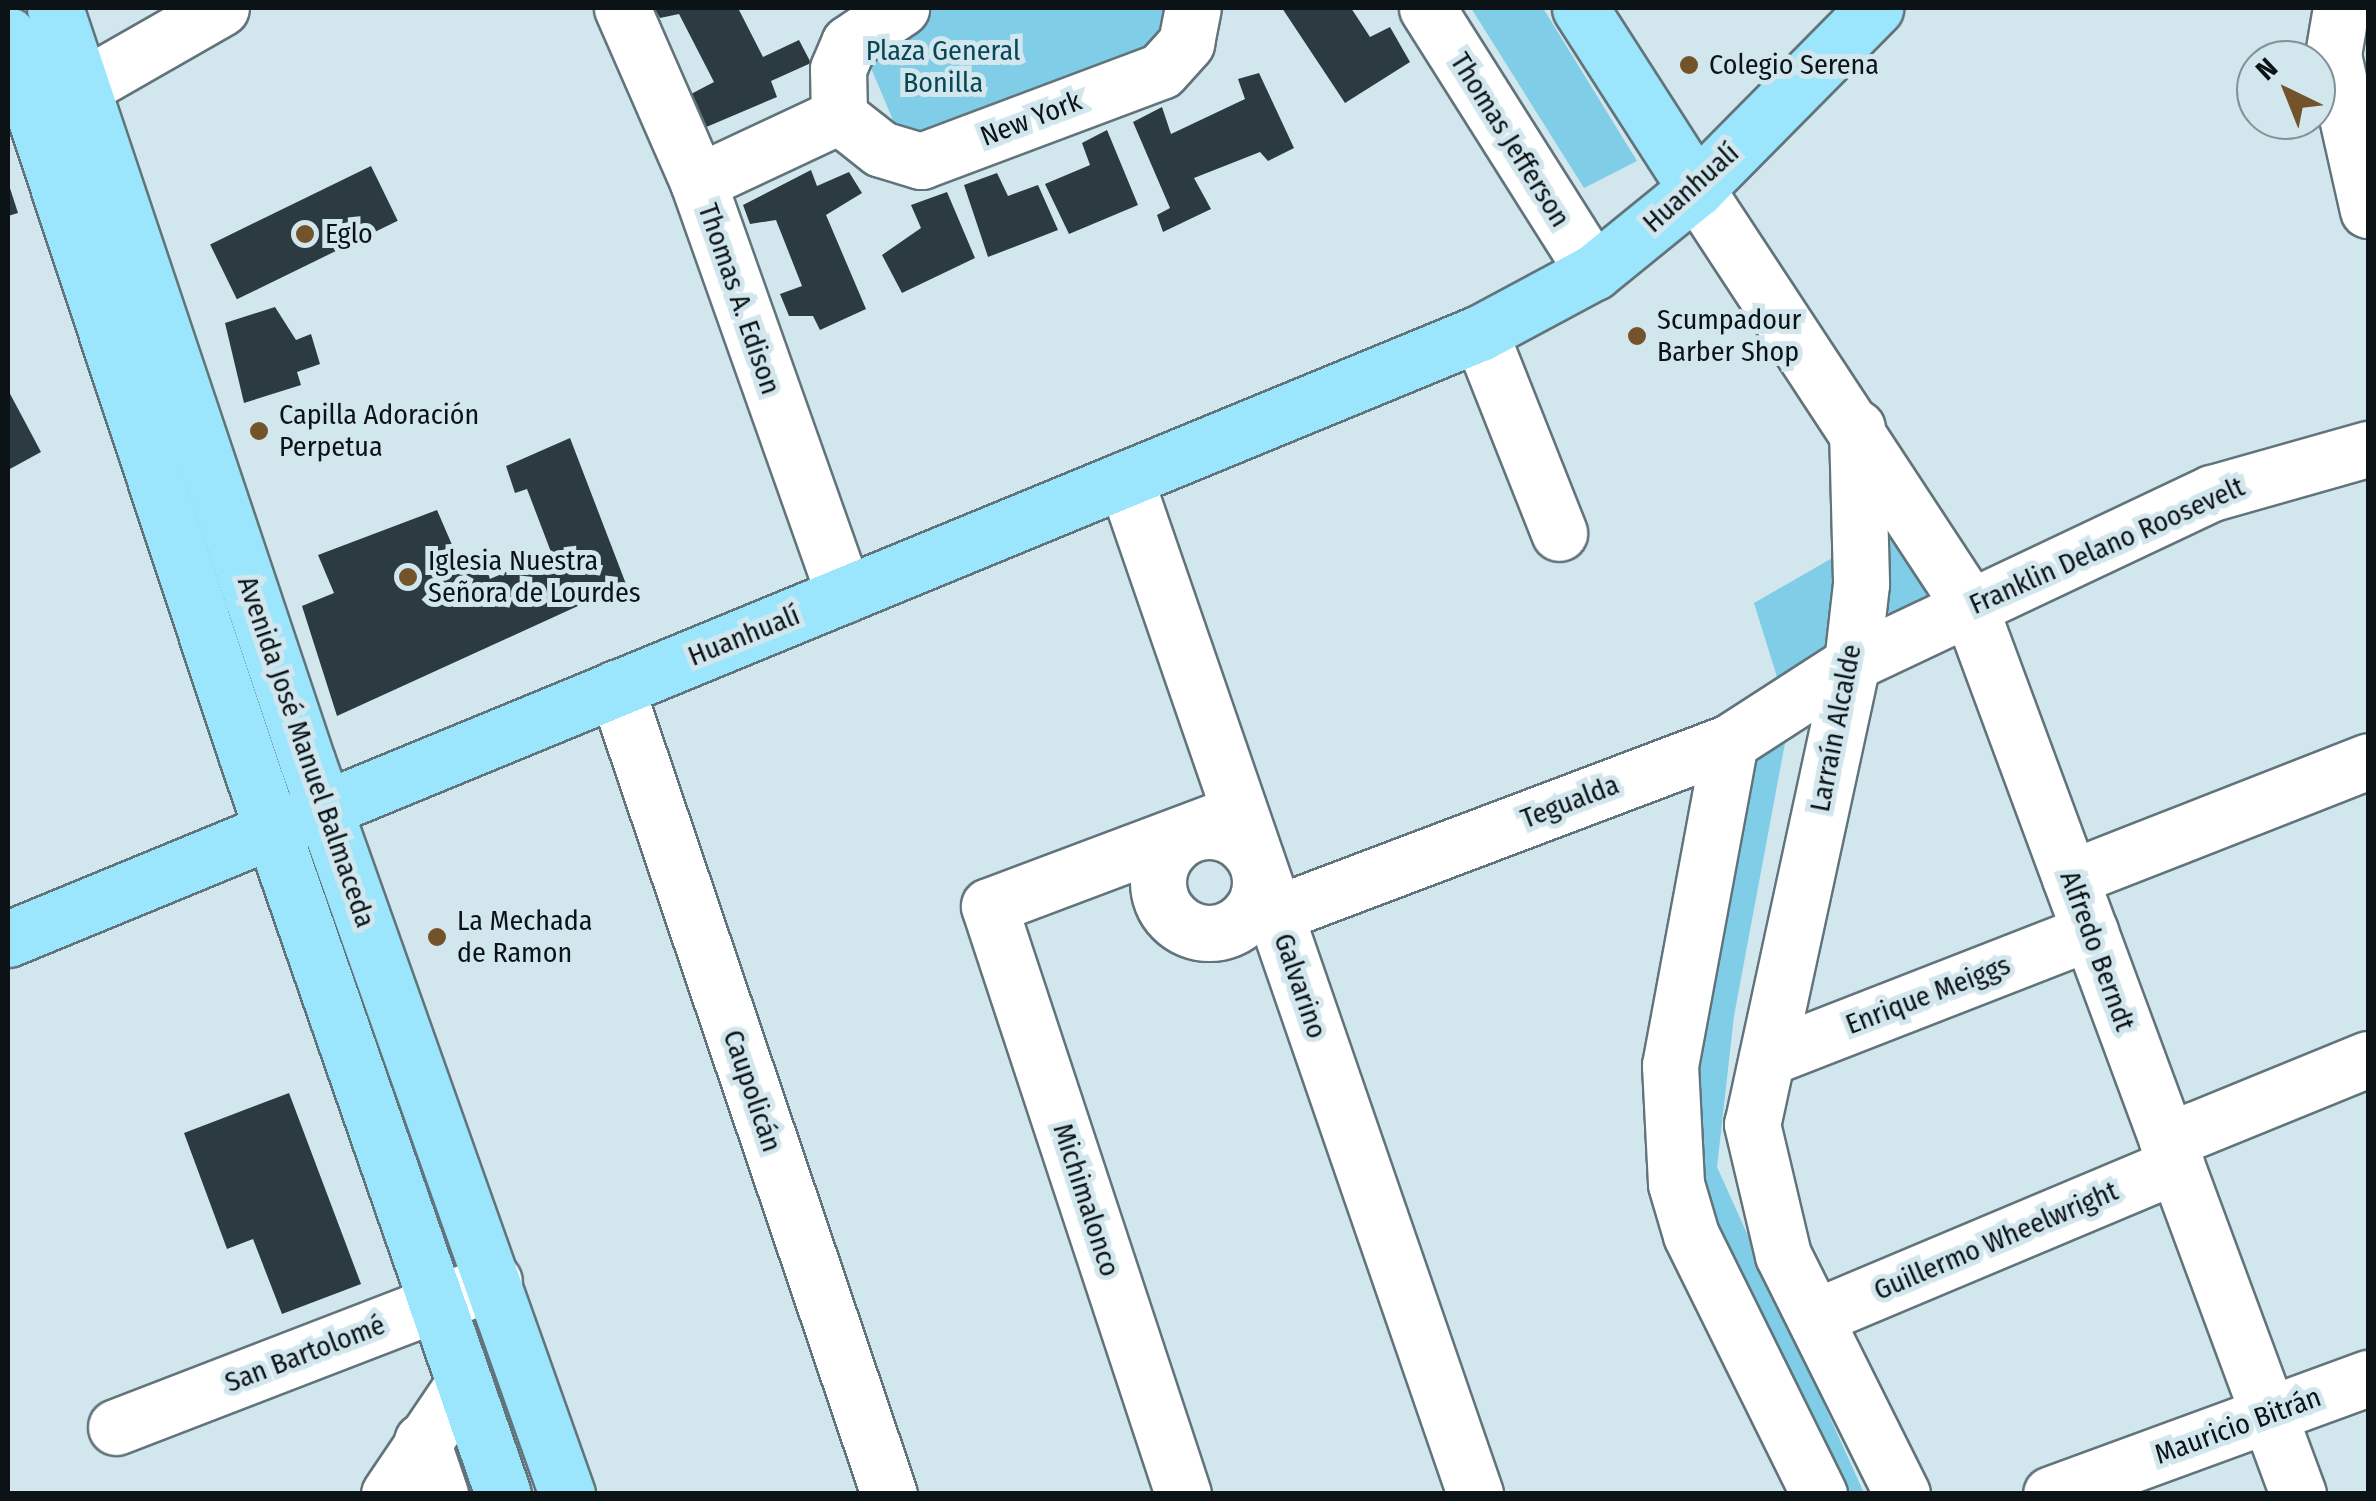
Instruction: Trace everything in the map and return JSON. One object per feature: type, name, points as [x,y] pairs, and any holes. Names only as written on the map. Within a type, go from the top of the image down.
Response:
[{"type":"main road","name":"Avenida José Manuel Balmaceda","points":[[55,8],[324,812],[567,1494]]},
{"type":"main road","points":[[1580,8],[1696,189]]},
{"type":"main road","name":"Huanhualí","points":[[8,939],[1480,333],[1594,272],[1696,189],[1875,8]]},
{"type":"main road","name":"Avenida José Manuel Balmaceda","points":[[8,35],[272,830],[504,1494]]},
{"type":"street","points":[[82,88],[220,8]]},
{"type":"street","name":"Thomas A. Edison","points":[[622,8],[698,182],[844,595]]},
{"type":"street","points":[[698,182],[839,116],[838,69],[849,43],[901,8]]},
{"type":"street","name":"New York","points":[[839,116],[881,149],[921,161],[1162,70],[1186,43],[1193,8]]},
{"type":"street","name":"Thomas Jefferson","points":[[1427,8],[1594,272]]},
{"type":"street","points":[[2341,8],[2334,55],[2360,146],[2368,210]]},
{"type":"street","points":[[1696,189],[1858,428]]},
{"type":"street","points":[[1480,333],[1558,533]]},
{"type":"street","name":"Alfredo Berndt","points":[[1858,428],[1969,606],[2298,1494]]},
{"type":"street","name":"Larraín Alcalde","points":[[1858,428],[1861,584],[1852,663],[1752,1124],[1766,1199],[1783,1255],[1902,1494]]},
{"type":"street","name":"Franklin Delano Roosevelt","points":[[1852,663],[2212,494],[2368,449]]},
{"type":"street","points":[[1125,479],[1215,821],[1222,831],[1248,848],[1268,895],[1237,926],[1209,935],[1181,927],[1162,906],[1156,877],[1168,850],[1215,821]]},
{"type":"street","name":"Tegualda","points":[[1268,895],[1730,742],[1852,663]]},
{"type":"street","name":"Caupolicán","points":[[616,688],[889,1494]]},
{"type":"street","points":[[1730,742],[1670,1065],[1676,1184],[1691,1235],[1819,1494]]},
{"type":"street","points":[[2070,878],[2368,760]]},
{"type":"street","name":"Michimalonco","points":[[1183,1494],[990,906],[1215,821]]},
{"type":"street","name":"Galvarino","points":[[1268,895],[1475,1494]]},
{"type":"street","name":"Enrique Meiggs","points":[[1766,1058],[2090,932]]},
{"type":"street","name":"Guillermo Wheelwright","points":[[1815,1317],[2368,1059]]},
{"type":"street","name":"San Bartolomé","points":[[116,1427],[494,1281]]},
{"type":"street","name":"Mauricio Bitrán","points":[[2050,1494],[2368,1378]]},
{"type":"street","points":[[389,1494],[464,1382]]},
{"type":"street","points":[[422,1441],[440,1494]]},
{"type":"green space","name":"Plaza General Bonilla","points":[[926,8],[1182,8],[1165,42],[915,141],[898,132],[866,56]]},
{"type":"green space","points":[[1471,8],[1543,8],[1637,161],[1584,188]]},
{"type":"green space","points":[[1887,514],[1935,571],[1931,600],[1897,618],[1870,599]]},
{"type":"green space","points":[[1834,557],[1833,655],[1792,679],[1777,677],[1754,603]]},
{"type":"green space","points":[[1788,727],[1734,1016],[1717,1167],[1864,1493],[1833,1493],[1709,1228],[1687,1050],[1745,766]]},
{"type":"building","points":[[654,8],[738,8],[763,57],[799,40],[811,63],[771,81],[777,97],[704,128],[691,94],[714,82],[679,14],[660,18]]},
{"type":"building","points":[[1282,8],[1351,8],[1370,37],[1390,27],[1410,62],[1345,103]]},
{"type":"building","points":[[1259,73],[1294,148],[1268,161],[1260,152],[1194,178],[1211,209],[1163,232],[1157,215],[1170,208],[1133,122],[1162,107],[1171,134],[1245,99],[1238,79]]},
{"type":"building","points":[[1107,130],[1138,205],[1069,234],[1045,184],[1090,165],[1082,143]]},
{"type":"building","name":"Eglo","points":[[371,166],[398,221],[237,299],[210,244]]},
{"type":"building","points":[[811,170],[817,186],[849,172],[862,193],[826,215],[866,309],[820,330],[813,316],[789,316],[780,294],[802,286],[776,220],[750,224],[743,205]]},
{"type":"building","points":[[997,173],[1008,196],[1038,185],[1058,230],[988,257],[964,185]]},
{"type":"building","points":[[8,182],[18,213],[8,216]]},
{"type":"building","points":[[947,192],[975,258],[902,293],[882,255],[921,228],[911,205]]},
{"type":"building","points":[[275,307],[296,340],[311,334],[320,364],[297,372],[301,385],[244,403],[225,323]]},
{"type":"building","points":[[8,390],[41,452],[8,470]]},
{"type":"building","name":"Iglesia Nuestra Señora de Lourdes","points":[[570,438],[626,584],[337,716],[302,606],[334,593],[318,555],[437,510],[465,575],[485,565],[490,579],[551,552],[527,489],[515,493],[506,466]]},
{"type":"building","points":[[289,1093],[361,1284],[282,1314],[253,1239],[227,1249],[184,1133]]},
{"type":"place","name":"Colegio Serena","points":[[1689,65]]},
{"type":"place","name":"Eglo","points":[[305,234]]},
{"type":"place","name":"Scumpadour Barber Shop","points":[[1637,336]]},
{"type":"place","name":"Capilla Adoración Perpetua","points":[[259,431]]},
{"type":"place","name":"Iglesia Nuestra Señora de Lourdes","points":[[408,577]]},
{"type":"place","name":"La Mechada de Ramon","points":[[437,937]]}]
